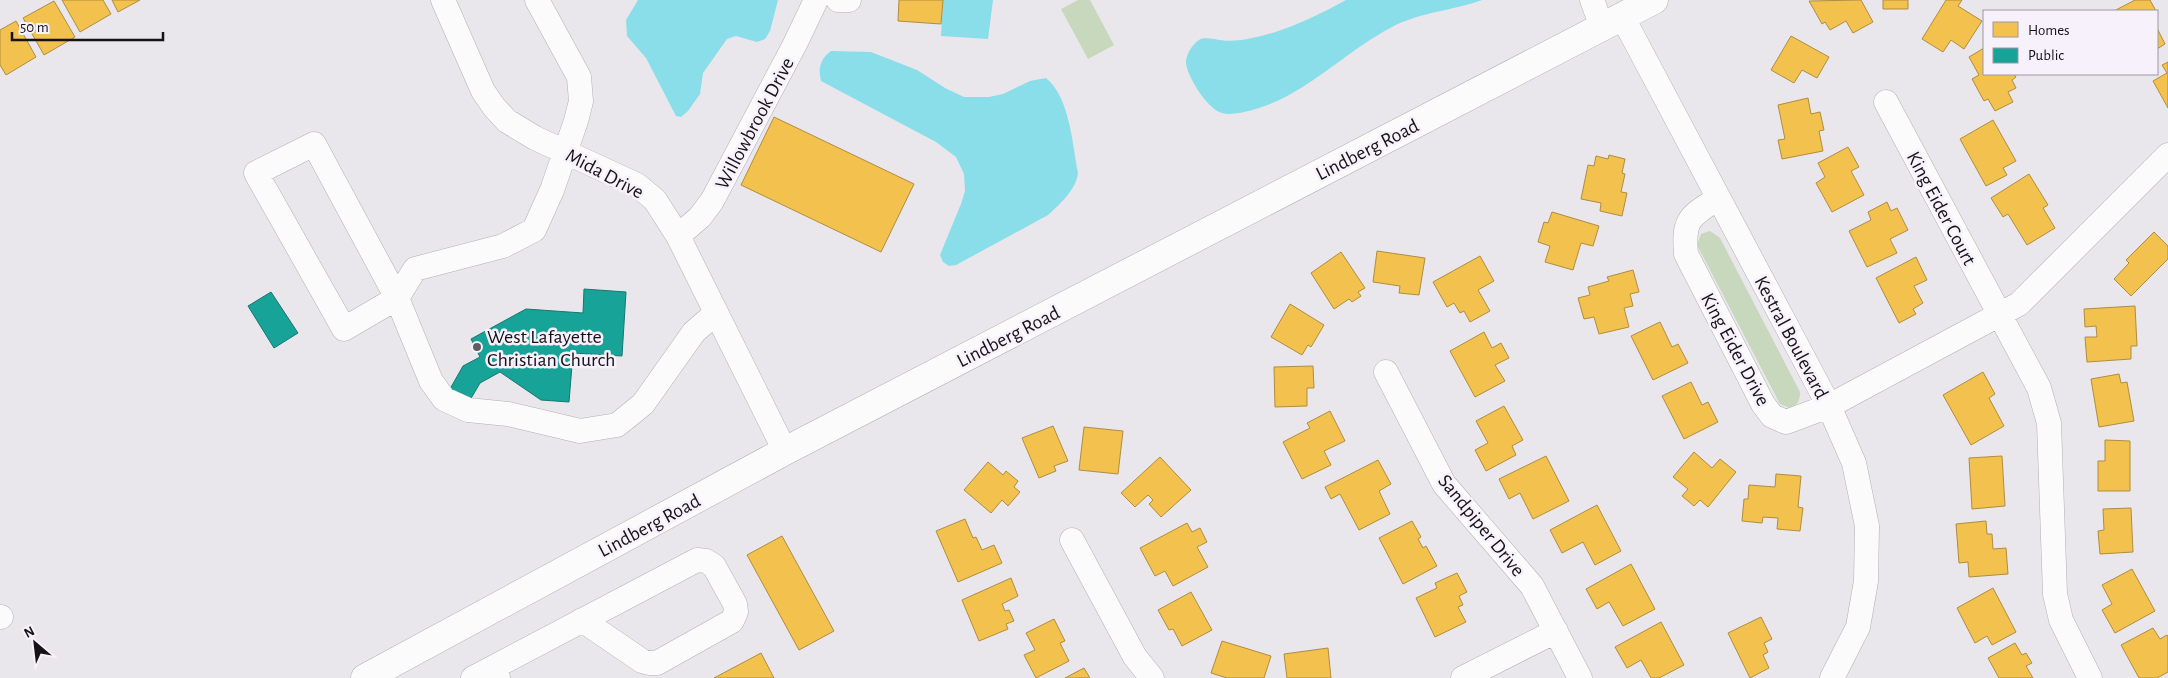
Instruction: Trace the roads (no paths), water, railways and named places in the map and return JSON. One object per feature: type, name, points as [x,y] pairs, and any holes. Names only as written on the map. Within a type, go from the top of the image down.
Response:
[{"type":"main road","name":"Lindberg Road","points":[[365,678],[785,451],[1630,10]]},
{"type":"street","name":"Mida Drive","points":[[443,0],[483,91],[507,121],[519,130],[637,185],[655,200],[678,236],[715,314],[785,451]]},
{"type":"street","points":[[537,0],[579,76],[581,101],[552,190],[534,230],[503,246],[415,269],[397,298],[344,329],[256,173],[314,144],[397,298],[431,381],[444,399],[468,410],[508,414],[580,431],[617,426],[643,404],[694,332],[715,314]]},
{"type":"street","name":"Willowbrook Drive","points":[[678,236],[700,217],[712,201],[796,44],[816,0]]},
{"type":"street","points":[[838,0],[849,0]]},
{"type":"street","name":"Kestral Boulevard","points":[[1592,0],[1630,10],[1718,198],[1829,406],[1854,463],[1867,526],[1866,581],[1858,627],[1832,678]]},
{"type":"street","name":"King Eider Court","points":[[1886,102],[1998,315]]},
{"type":"street","name":"King Eider Drive","points":[[1718,198],[1692,216],[1684,234],[1686,254],[1763,404],[1772,416],[1786,422],[1829,406],[2019,304],[2168,155]]},
{"type":"street","points":[[1998,315],[2039,388],[2049,423],[2055,594],[2062,620],[2090,678]]},
{"type":"street","name":"Sandpiper Drive","points":[[1386,372],[1444,484],[1532,586],[1580,678]]},
{"type":"street","points":[[1072,540],[1135,657],[1152,678]]},
{"type":"street","points":[[488,675],[582,620],[697,560],[706,561],[714,566],[735,604],[736,612],[732,621],[657,663],[642,661],[582,620]]},
{"type":"street","points":[[1463,678],[1556,631]]},
{"type":"water","points":[[638,0],[778,0],[770,31],[765,39],[757,42],[736,36],[727,39],[703,73],[700,94],[688,111],[681,117],[676,116],[646,58],[627,36],[626,20]]},
{"type":"water","points":[[943,0],[993,0],[988,39],[941,36]]},
{"type":"water","points":[[1346,0],[1482,0],[1414,18],[1392,27],[1294,92],[1277,101],[1246,112],[1226,114],[1216,110],[1204,99],[1194,83],[1187,68],[1186,59],[1194,44],[1199,40],[1206,38],[1223,41],[1247,39],[1276,32],[1300,23]]},
{"type":"water","points":[[831,51],[871,52],[917,70],[945,88],[964,97],[989,97],[1003,94],[1030,81],[1046,78],[1060,97],[1069,122],[1078,173],[1074,185],[1067,196],[1048,215],[956,265],[949,266],[943,262],[940,255],[965,191],[964,174],[956,157],[936,142],[821,81],[821,65],[824,57]]},
{"type":"place","name":"West Lafayette Christian Church","points":[[477,347]]}]
